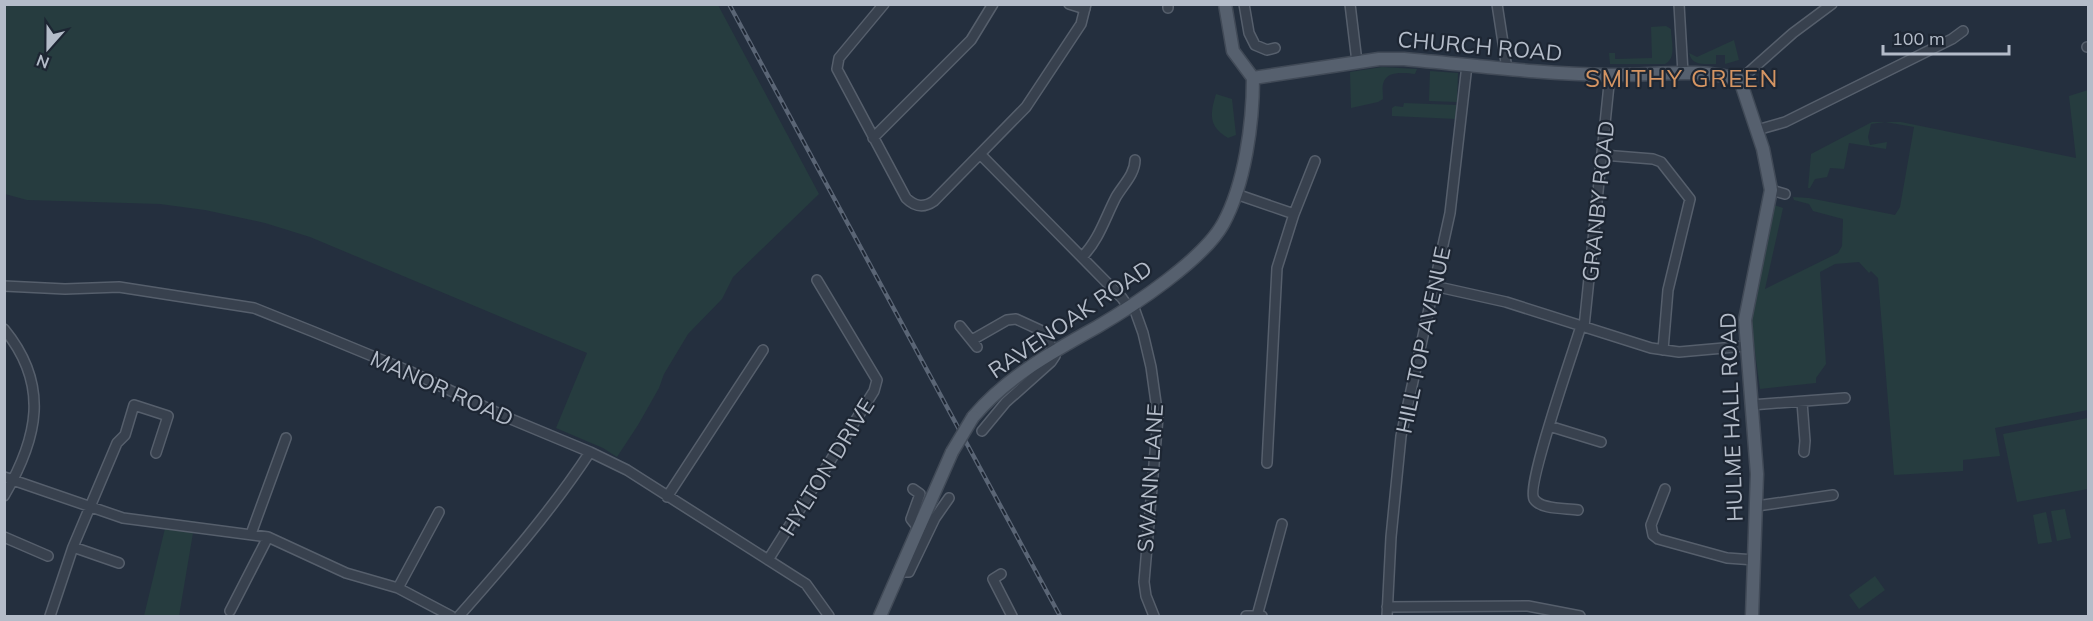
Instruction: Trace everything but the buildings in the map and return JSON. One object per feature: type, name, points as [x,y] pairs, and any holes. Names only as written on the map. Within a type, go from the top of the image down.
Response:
[{"type":"main road","points":[[1225,4],[1233,51],[1253,78]]},
{"type":"main road","name":"CHURCH ROAD","points":[[1253,78],[1357,62],[1404,59],[1558,74],[1683,73],[1724,75],[1740,80]]},
{"type":"main road","name":"RAVENOAK ROAD","points":[[880,616],[952,452],[973,417],[986,402],[1010,381],[1052,352],[1131,306],[1172,276],[1204,248],[1223,225],[1236,194],[1253,111],[1253,78]]},
{"type":"main road","name":"HULME HALL ROAD","points":[[1740,80],[1757,130],[1772,190],[1745,320],[1757,474],[1752,616]]},
{"type":"street","points":[[884,4],[839,58],[838,74],[906,198],[918,206],[927,206],[934,201],[1026,107],[1081,24],[1085,7],[1069,4]]},
{"type":"street","points":[[873,138],[972,40],[993,4]]},
{"type":"street","points":[[1244,4],[1249,33],[1255,45],[1267,50],[1275,48]]},
{"type":"street","points":[[1350,4],[1357,62]]},
{"type":"street","points":[[1497,4],[1507,69]]},
{"type":"street","points":[[1679,4],[1683,73]]},
{"type":"street","points":[[1740,80],[1793,33],[1832,4]]},
{"type":"street","points":[[1757,130],[1785,122],[1813,109],[1952,39],[1963,31]]},
{"type":"street","name":"HILL TOP AVENUE","points":[[1387,612],[1395,482],[1401,436],[1442,252],[1455,176],[1467,65]]},
{"type":"street","name":"GRANBY ROAD","points":[[1578,510],[1540,504],[1533,498],[1532,492],[1549,426],[1582,327],[1611,75]]},
{"type":"street","points":[[980,154],[1131,306]]},
{"type":"street","points":[[1603,155],[1653,159],[1661,162],[1690,199],[1668,290],[1663,350]]},
{"type":"street","points":[[1082,257],[1103,228],[1115,200],[1135,175],[1135,160]]},
{"type":"street","points":[[1267,463],[1273,384],[1277,268],[1294,214],[1316,161]]},
{"type":"street","points":[[1772,190],[1785,194]]},
{"type":"street","points":[[1236,194],[1294,214]]},
{"type":"street","name":"HYLTON DRIVE","points":[[768,560],[874,391],[877,380],[817,280]]},
{"type":"street","points":[[1434,286],[1506,302],[1636,344],[1663,350],[1706,350],[1746,346]]},
{"type":"street","name":"MANOR ROAD","points":[[8,289],[119,287],[254,308],[411,372],[627,470],[806,584],[829,616]]},
{"type":"street","name":"SWANN LANE","points":[[1131,306],[1143,333],[1149,356],[1158,417],[1144,582],[1146,596],[1154,616]]},
{"type":"street","points":[[960,326],[975,344],[1006,320],[1016,319],[1040,330],[1047,337],[1054,356],[1051,362],[1006,402],[982,431]]},
{"type":"street","points":[[4,329],[23,355],[29,368],[34,399],[31,435],[25,458],[9,479],[4,496]]},
{"type":"street","points":[[667,497],[763,350]]},
{"type":"street","points":[[1751,405],[1845,398]]},
{"type":"street","points":[[1802,402],[1804,452]]},
{"type":"street","points":[[50,616],[89,507],[117,443],[125,435],[134,405],[168,416],[156,453]]},
{"type":"street","points":[[1549,426],[1601,442]]},
{"type":"street","points":[[251,534],[286,438]]},
{"type":"street","points":[[459,616],[504,564],[590,452]]},
{"type":"street","points":[[9,479],[123,518],[268,537],[346,573],[398,588],[451,616]]},
{"type":"street","name":"RAVENOAK ROAD","points":[[913,489],[920,494],[911,519],[918,528]]},
{"type":"street","points":[[1665,489],[1652,525],[1653,535],[1658,539],[1727,558],[1755,560]]},
{"type":"street","points":[[1757,506],[1833,495]]},
{"type":"street","name":"RAVENOAK ROAD","points":[[898,572],[909,572],[935,518],[949,498]]},
{"type":"street","points":[[398,588],[440,512]]},
{"type":"street","points":[[1257,616],[1282,524]]},
{"type":"street","points":[[4,537],[48,556]]},
{"type":"street","points":[[230,611],[268,537]]},
{"type":"street","points":[[74,547],[118,563]]},
{"type":"street","points":[[1001,574],[993,579],[1012,616]]},
{"type":"street","points":[[1387,612],[1528,606],[1580,616]]},
{"type":"street","points":[[1246,616],[1262,616]]},
{"type":"green space","points":[[4,5],[718,5],[819,194],[733,277],[722,299],[688,334],[638,425],[617,457],[603,448],[556,428],[587,353],[310,237],[265,223],[205,210],[160,204],[27,200],[5,194]]},
{"type":"green space","points":[[1666,26],[1671,29],[1672,53],[1671,58],[1665,64],[1610,64],[1609,53],[1615,53],[1615,59],[1652,58],[1651,27]]},
{"type":"green space","points":[[1734,40],[1739,60],[1725,64],[1725,55],[1716,55],[1716,64],[1703,64],[1693,60],[1689,53],[1697,57]]},
{"type":"green space","points":[[1382,67],[1417,69],[1415,74],[1396,73],[1388,76],[1383,84],[1383,99],[1351,108],[1350,72]]},
{"type":"green space","points":[[1430,71],[1458,73],[1457,102],[1429,101]]},
{"type":"green space","points":[[2088,90],[2088,410],[1995,428],[2000,456],[1963,460],[1963,471],[1894,475],[1878,278],[1871,271],[1869,273],[1859,262],[1835,264],[1820,272],[1826,364],[1816,378],[1816,383],[1760,389],[1751,323],[1760,266],[1774,205],[1783,208],[1765,289],[1838,253],[1842,246],[1843,219],[1813,211],[1809,204],[1794,200],[1793,197],[1895,215],[1900,207],[1914,127],[1885,122],[1901,122],[2076,158],[2069,96]]},
{"type":"green space","points":[[1216,94],[1232,99],[1236,135],[1228,138],[1214,124],[1212,114]]},
{"type":"green space","points":[[1404,103],[1457,105],[1456,119],[1392,116],[1392,108],[1403,107]]},
{"type":"green space","points":[[1872,122],[1885,122],[1871,124],[1868,137],[1870,145],[1887,142],[1886,149],[1849,143],[1844,169],[1830,168],[1827,177],[1815,179],[1808,188],[1811,154]]},
{"type":"green space","points":[[2088,418],[2088,489],[2017,502],[2003,434]]},
{"type":"green space","points":[[2065,509],[2071,538],[2057,541],[2051,511]]},
{"type":"green space","points":[[2046,512],[2052,542],[2038,544],[2033,515]]},
{"type":"green space","points":[[167,520],[195,521],[179,616],[144,616]]},
{"type":"green space","points":[[1875,576],[1885,590],[1859,609],[1849,595]]},
{"type":"railway","points":[[729,4],[1060,616]]},
{"type":"district","name":"SMITHY GREEN","points":[[1682,79]]}]
